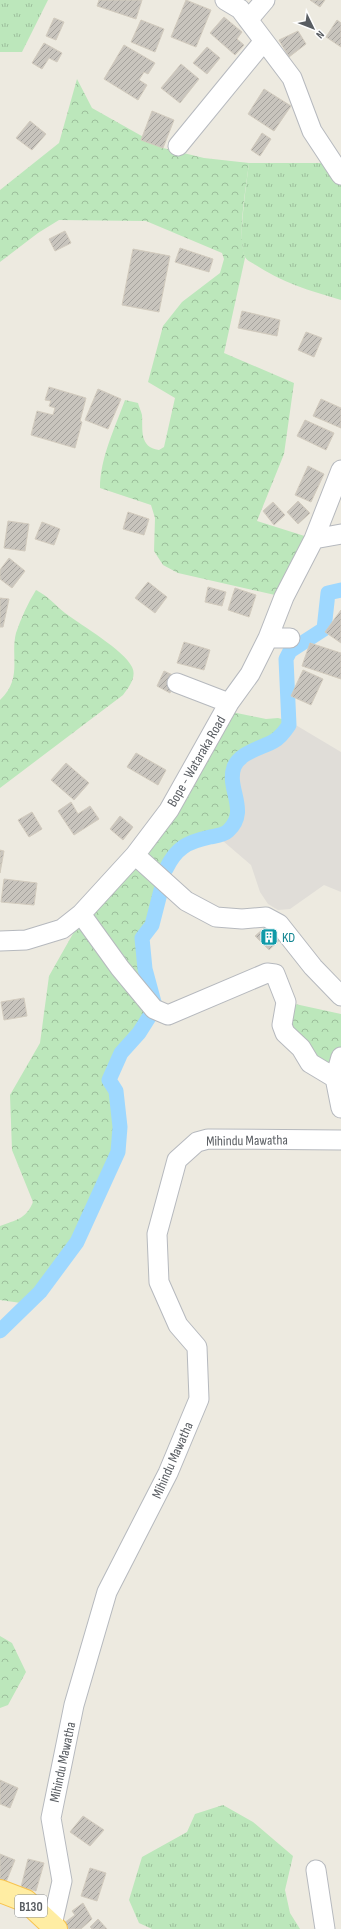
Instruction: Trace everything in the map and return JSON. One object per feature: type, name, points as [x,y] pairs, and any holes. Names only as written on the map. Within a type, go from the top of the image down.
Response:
[{"type":"main road","name":"B130","points":[[7,1894],[26,1901],[49,1928]]},
{"type":"street","points":[[225,0],[240,8],[292,78],[312,131],[338,166]]},
{"type":"street","points":[[248,20],[265,0]]},
{"type":"street","points":[[178,146],[264,41]]},
{"type":"street","name":"Bope - Wataraka Road","points":[[0,941],[26,940],[62,929],[81,914],[135,855],[169,810],[229,703],[250,674],[268,638],[284,597],[314,539],[341,470]]},
{"type":"street","points":[[314,539],[341,534]]},
{"type":"street","points":[[268,638],[290,638]]},
{"type":"street","points":[[177,683],[229,703]]},
{"type":"street","points":[[135,855],[186,901],[216,917],[242,919],[266,917],[279,924],[313,967],[341,996]]},
{"type":"street","points":[[81,914],[120,968],[154,1009],[168,1015],[267,973],[275,974],[286,1002],[282,1025],[285,1033],[301,1048],[310,1063],[335,1078]]},
{"type":"street","points":[[341,1058],[335,1078],[341,1108]]},
{"type":"street","name":"Mihindu Mawatha","points":[[49,1928],[62,1881],[50,1818],[76,1698],[107,1592],[168,1473],[199,1398],[197,1348],[178,1325],[159,1282],[157,1234],[177,1160],[197,1142],[208,1139],[341,1140]]},
{"type":"street","points":[[316,1870],[325,1929]]},
{"type":"shaded area","points":[[289,721],[341,752],[341,892],[324,885],[290,909],[278,910],[268,904],[260,892],[251,865],[216,835],[227,832],[239,810],[233,777],[234,766],[245,755],[276,740],[286,729]]},
{"type":"green space","points":[[0,0],[48,0],[22,52],[0,52]]},
{"type":"green space","points":[[77,79],[92,108],[163,148],[204,158],[249,163],[242,224],[245,258],[224,353],[294,383],[284,454],[257,521],[314,539],[284,597],[178,573],[163,565],[154,551],[155,518],[151,505],[100,488],[102,466],[105,454],[125,400],[138,403],[142,415],[143,437],[145,442],[153,448],[159,450],[164,447],[175,398],[148,382],[163,326],[182,302],[220,273],[224,259],[222,253],[146,221],[59,220],[38,233],[0,262],[0,190],[59,143]]},
{"type":"green space","points":[[249,163],[333,163],[341,175],[341,300],[285,281],[246,258],[243,250],[242,226]]},
{"type":"green space","points":[[36,590],[65,613],[121,653],[128,660],[134,674],[130,685],[123,695],[0,788],[0,700],[7,692],[14,675],[16,633],[30,600]]},
{"type":"green space","points":[[227,711],[266,719],[278,718],[289,721],[286,730],[281,736],[273,742],[248,754],[235,766],[233,779],[238,808],[234,822],[229,829],[179,848],[170,860],[167,871],[163,904],[155,920],[142,939],[145,969],[156,1008],[139,1033],[121,1053],[109,1080],[116,1091],[120,1127],[118,1152],[77,1242],[40,1292],[28,1304],[0,1300],[0,1226],[20,1218],[27,1212],[33,1202],[12,1150],[10,1095],[40,1043],[49,976],[83,916]]},
{"type":"green space","points":[[286,1002],[341,1014],[341,1075],[310,1063],[285,1013]]},
{"type":"green space","points":[[0,1636],[12,1643],[26,1672],[8,1705],[0,1708]]},
{"type":"green space","points":[[223,1805],[253,1822],[293,1856],[285,1890],[290,1913],[300,1929],[152,1929],[139,1923],[129,1900],[142,1857],[187,1832],[195,1814]]},
{"type":"building","points":[[99,0],[142,0],[136,19],[97,6]]},
{"type":"building","points":[[186,0],[211,10],[196,47],[171,37]]},
{"type":"building","points":[[310,0],[325,0],[320,7]]},
{"type":"building","points":[[224,17],[242,32],[237,39],[244,45],[235,55],[210,33]]},
{"type":"building","points":[[54,18],[64,22],[56,40],[46,36]]},
{"type":"building","points":[[141,20],[164,29],[155,52],[131,42]]},
{"type":"building","points":[[337,20],[341,23],[341,47],[326,37]]},
{"type":"building","points":[[298,31],[306,44],[289,57],[279,40]]},
{"type":"building","points":[[44,43],[62,53],[57,62],[49,58],[42,69],[32,63]]},
{"type":"building","points":[[124,45],[155,63],[148,74],[144,72],[139,80],[147,85],[138,100],[104,79]]},
{"type":"building","points":[[207,47],[220,58],[207,74],[193,63]]},
{"type":"building","points":[[181,64],[199,79],[180,103],[161,88]]},
{"type":"building","points":[[264,89],[291,106],[274,131],[248,114]]},
{"type":"building","points":[[152,111],[174,120],[163,148],[141,140]]},
{"type":"building","points":[[30,121],[46,134],[32,150],[16,138]]},
{"type":"building","points":[[262,133],[271,139],[260,156],[251,150]]},
{"type":"building","points":[[65,231],[71,243],[55,251],[49,239]]},
{"type":"building","points":[[180,248],[213,259],[209,272],[175,262]]},
{"type":"building","points":[[133,249],[170,256],[159,312],[122,305]]},
{"type":"building","points":[[242,311],[280,320],[277,336],[238,328]]},
{"type":"building","points":[[306,332],[322,338],[314,357],[298,350]]},
{"type":"building","points":[[49,387],[86,398],[80,421],[82,422],[75,448],[31,435],[37,411],[53,415],[55,408],[49,406],[51,401],[45,400]]},
{"type":"building","points":[[98,389],[121,399],[108,429],[85,420]]},
{"type":"building","points":[[321,399],[341,408],[341,428],[313,416]]},
{"type":"building","points":[[305,420],[334,433],[326,450],[297,436]]},
{"type":"building","points":[[308,466],[324,474],[311,502],[295,495]]},
{"type":"building","points":[[298,501],[310,513],[298,524],[287,512]]},
{"type":"building","points":[[273,502],[285,515],[274,525],[263,511]]},
{"type":"building","points":[[128,512],[149,519],[144,535],[123,529]]},
{"type":"building","points":[[8,521],[29,524],[25,551],[4,548]]},
{"type":"building","points":[[42,522],[60,529],[54,545],[35,539]]},
{"type":"building","points":[[9,558],[25,571],[12,588],[0,579],[0,570]]},
{"type":"building","points":[[148,582],[167,597],[155,613],[135,598]]},
{"type":"building","points":[[208,587],[226,592],[222,606],[205,602]]},
{"type":"building","points":[[235,588],[256,595],[249,617],[228,610]]},
{"type":"building","points":[[0,598],[9,599],[3,627],[0,627]]},
{"type":"building","points":[[341,610],[341,643],[325,632]]},
{"type":"building","points":[[184,642],[210,650],[204,670],[177,663]]},
{"type":"building","points":[[310,643],[341,653],[341,679],[302,666]]},
{"type":"building","points":[[303,670],[323,679],[311,705],[291,696]]},
{"type":"building","points":[[164,671],[177,677],[170,693],[157,686]]},
{"type":"building","points":[[136,753],[166,770],[158,785],[127,767]]},
{"type":"building","points":[[66,763],[89,783],[74,800],[51,780]]},
{"type":"building","points":[[71,802],[78,814],[90,806],[99,819],[74,835],[58,811]]},
{"type":"building","points":[[32,812],[42,829],[29,837],[18,820]]},
{"type":"building","points":[[120,816],[133,827],[123,840],[110,829]]},
{"type":"building","points":[[0,850],[4,851],[0,873]]},
{"type":"building","points":[[4,879],[37,883],[34,905],[1,902]]},
{"type":"building","name":"KD","points":[[270,923],[283,937],[269,950],[255,936]]},
{"type":"building","points":[[24,998],[27,1016],[4,1020],[1,1002]]},
{"type":"building","points":[[0,1780],[18,1788],[10,1808],[0,1804]]},
{"type":"building","points":[[83,1816],[104,1830],[90,1846],[70,1832]]},
{"type":"building","points":[[0,1854],[15,1860],[6,1882],[0,1880]]},
{"type":"building","points":[[28,1859],[44,1863],[36,1891],[21,1887]]},
{"type":"building","points":[[90,1868],[106,1873],[97,1901],[81,1896]]},
{"type":"building","points":[[83,1903],[92,1919],[81,1929],[69,1929],[64,1923],[75,1915],[72,1911]]},
{"type":"building","points":[[98,1919],[107,1929],[92,1929],[90,1927]]},
{"type":"waterway","points":[[166,869],[174,856],[183,847],[195,841],[224,833],[228,831],[234,823],[237,816],[232,775],[234,767],[246,754],[269,744],[283,734],[289,725],[286,659],[290,651],[324,629],[328,593],[341,590]]},
{"type":"waterway","points":[[155,1006],[145,969],[142,938],[152,925],[162,886]]},
{"type":"waterway","points":[[0,1331],[40,1292],[77,1242],[118,1152],[120,1127],[116,1091],[109,1080],[121,1053],[139,1033],[151,1014]]},
{"type":"place","name":"KD","points":[[269,937]]}]
